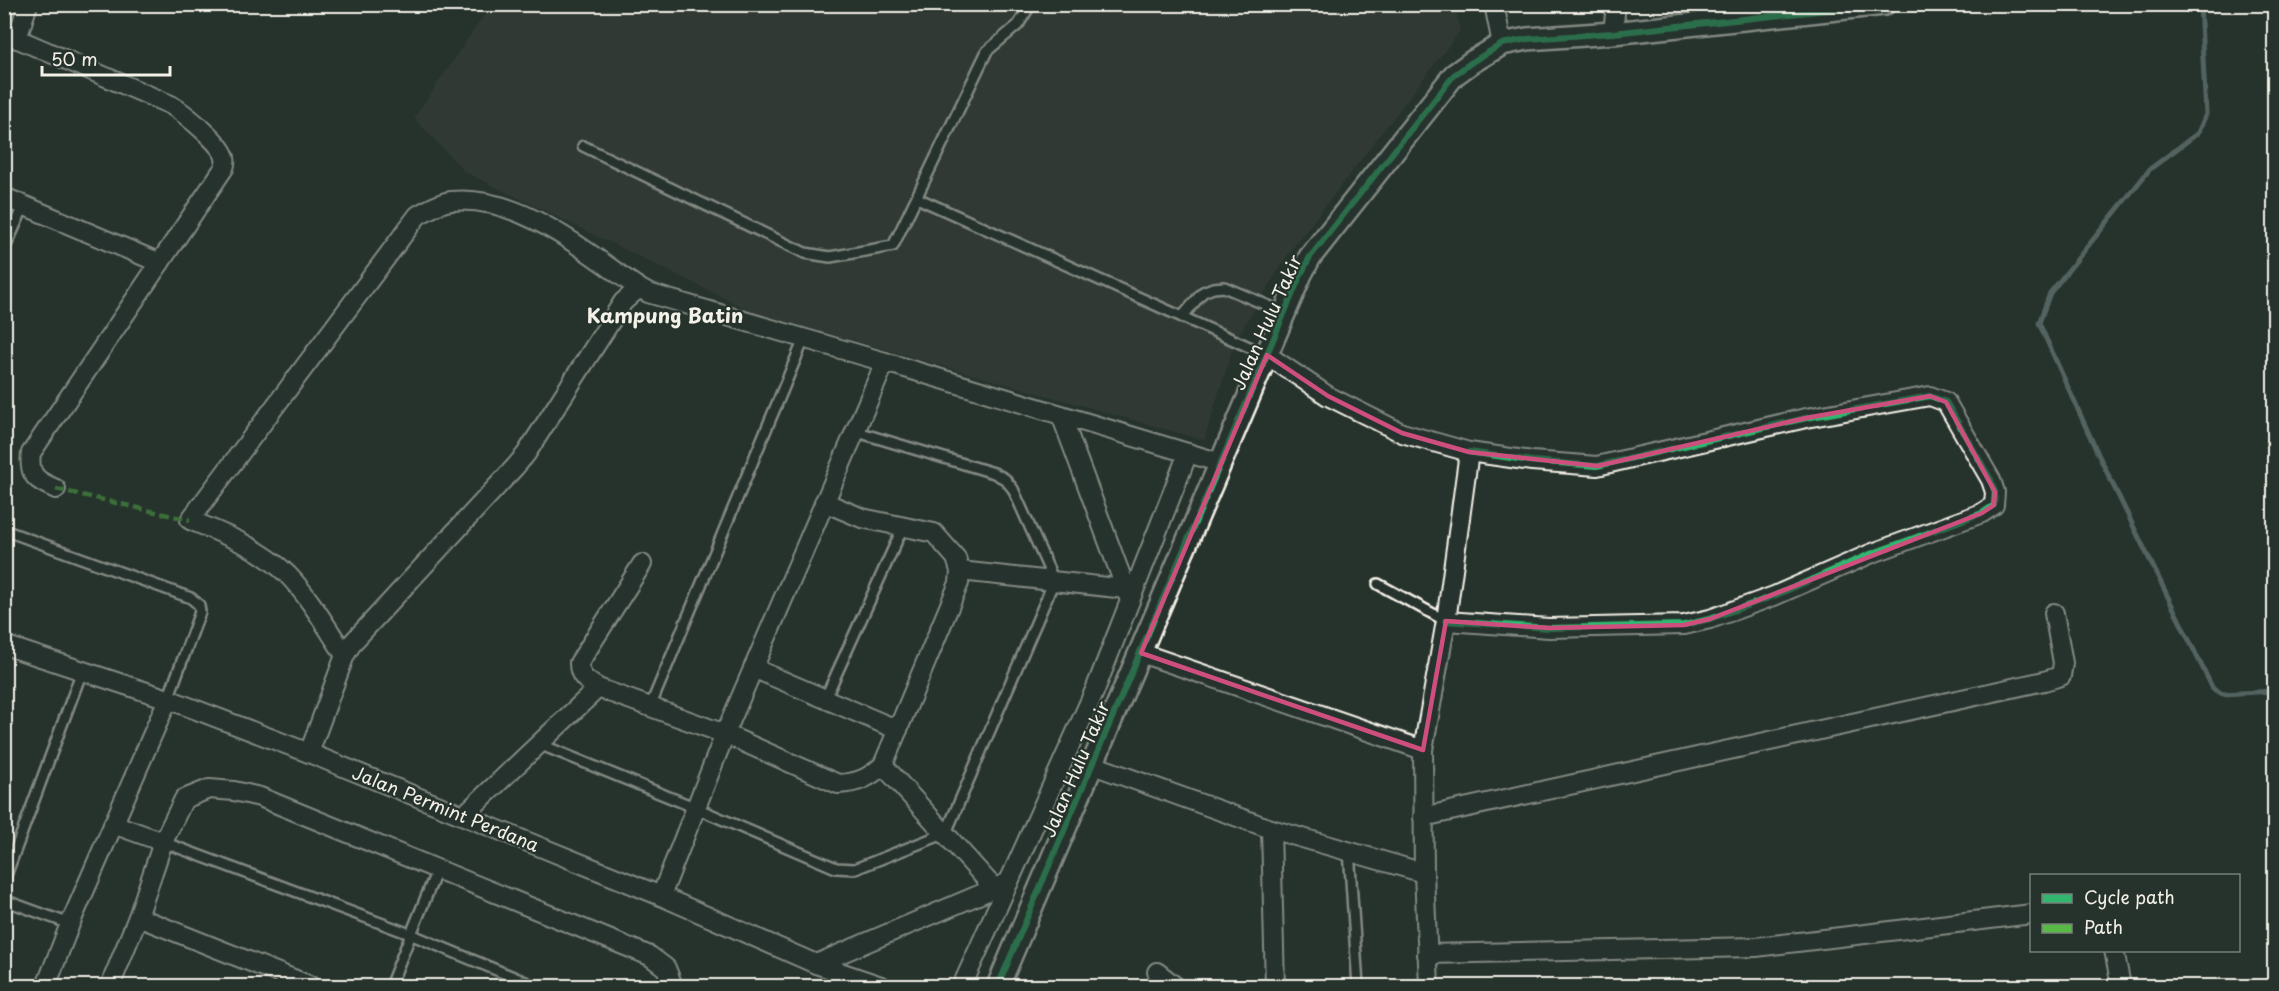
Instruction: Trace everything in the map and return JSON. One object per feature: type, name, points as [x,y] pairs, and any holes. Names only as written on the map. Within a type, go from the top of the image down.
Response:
[{"type":"street","points":[[28,4],[11,36],[171,105],[187,115],[222,150],[226,160],[224,168],[31,453],[31,472],[40,483],[56,489]]},
{"type":"street","points":[[1494,4],[1502,44]]},
{"type":"street","points":[[1613,33],[1616,4]]},
{"type":"street","name":"Jalan Hulu Takir","points":[[998,987],[1310,256],[1454,75],[1502,44],[1527,39],[1613,33],[1790,10],[1884,4]]},
{"type":"street","points":[[4,197],[160,263]]},
{"type":"street","points":[[345,655],[307,598],[287,575],[239,541],[190,520],[418,215],[448,201],[476,200],[513,209],[550,229],[648,293],[1061,414],[1221,464]]},
{"type":"street","points":[[309,753],[345,655],[364,627],[515,468],[623,302],[639,288]]},
{"type":"street","points":[[1267,355],[1328,396],[1402,433],[1469,452],[1532,461],[1597,466],[1806,418],[1930,396],[1946,402],[1993,486],[1994,505],[1982,513],[1870,554],[1774,596],[1710,619],[1655,626],[1549,628],[1446,621]]},
{"type":"street","points":[[661,896],[725,734],[885,362]]},
{"type":"street","points":[[1061,414],[1128,594]]},
{"type":"street","points":[[1429,987],[1424,873],[1423,750],[1446,621],[1469,452]]},
{"type":"street","points":[[962,987],[1002,885],[1095,690],[1128,594],[1188,453]]},
{"type":"street","points":[[642,564],[579,663],[579,671],[584,679],[598,688],[725,734],[838,784],[855,783],[870,777],[883,765],[959,583],[960,571],[956,558],[934,533],[862,518],[824,502]]},
{"type":"street","points":[[960,571],[1054,581],[1128,594]]},
{"type":"street","points":[[1423,817],[2061,676],[2063,663],[2054,613]]},
{"type":"street","name":"Jalan Permint Perdana","points":[[4,645],[168,699],[309,753],[661,896],[816,964],[838,979],[881,987]]},
{"type":"street","points":[[1141,653],[1423,750]]},
{"type":"street","points":[[753,668],[898,730]]},
{"type":"street","points":[[464,815],[598,688]]},
{"type":"street","points":[[46,987],[70,924],[168,699]]},
{"type":"street","points":[[883,765],[946,833],[1002,885]]},
{"type":"street","points":[[1093,765],[1271,829],[1424,873]]},
{"type":"street","points":[[110,987],[138,917],[163,842],[184,799],[209,789],[234,791],[260,797],[650,956],[666,969],[673,987]]},
{"type":"street","points":[[113,824],[163,842]]},
{"type":"street","points":[[1271,829],[1275,987]]},
{"type":"street","points":[[816,964],[1002,885]]},
{"type":"street","points":[[1427,954],[1756,947],[2030,914]]},
{"type":"street","points":[[138,917],[311,987]]},
{"type":"street","points":[[2114,952],[2121,987]]},
{"type":"street","points":[[1157,972],[1175,987]]},
{"type":"lane","points":[[583,146],[805,253],[830,258],[893,246],[987,51],[1018,25],[1031,4]]},
{"type":"lane","points":[[917,198],[1267,355]]},
{"type":"lane","points":[[4,250],[24,206]]},
{"type":"lane","points":[[1182,317],[1203,292],[1224,287],[1285,313]]},
{"type":"lane","points":[[650,708],[804,339]]},
{"type":"lane","points":[[540,744],[836,868],[855,869],[946,833],[1054,581],[1012,489],[1005,479],[994,473],[854,431]]},
{"type":"lane","points":[[825,699],[904,525]]},
{"type":"lane","points":[[4,530],[191,598],[199,605],[200,612],[168,699]]},
{"type":"lane","points":[[1378,584],[1446,621]]},
{"type":"lane","points":[[4,881],[82,671]]},
{"type":"lane","points":[[163,842],[410,934],[535,987]]},
{"type":"lane","points":[[1349,850],[1358,987]]},
{"type":"lane","points":[[390,987],[437,870]]},
{"type":"lane","points":[[4,900],[70,924]]},
{"type":"highlighted area","points":[[1267,355],[1328,396],[1402,433],[1469,452],[1597,466],[1806,418],[1930,396],[1946,402],[1995,492],[1994,505],[1982,513],[1710,619],[1684,625],[1549,628],[1446,621],[1423,750],[1141,653]]},
{"type":"shaded area","points":[[1455,4],[1460,31],[1288,254],[1235,341],[1204,440],[753,312],[465,172],[414,118],[491,5]]},
{"type":"waterway","points":[[2200,4],[2206,114],[2198,133],[2150,169],[2050,293],[2039,323],[2098,454],[2213,689],[2223,694],[2274,691]]},
{"type":"marked path","points":[[56,489],[190,520]]},
{"type":"cycle path","points":[[998,986],[1301,274],[1310,257],[1454,75],[1502,44],[1527,39],[1613,33],[1884,4]]},
{"type":"cycle path","points":[[1446,621],[1549,628],[1684,625],[1710,619],[1774,596],[1870,554],[1982,513],[1994,505],[1995,492],[1991,480],[1946,402],[1930,396],[1806,418],[1597,466],[1532,461],[1469,452]]},
{"type":"district","name":"Kampung Batin","points":[[665,315]]}]
